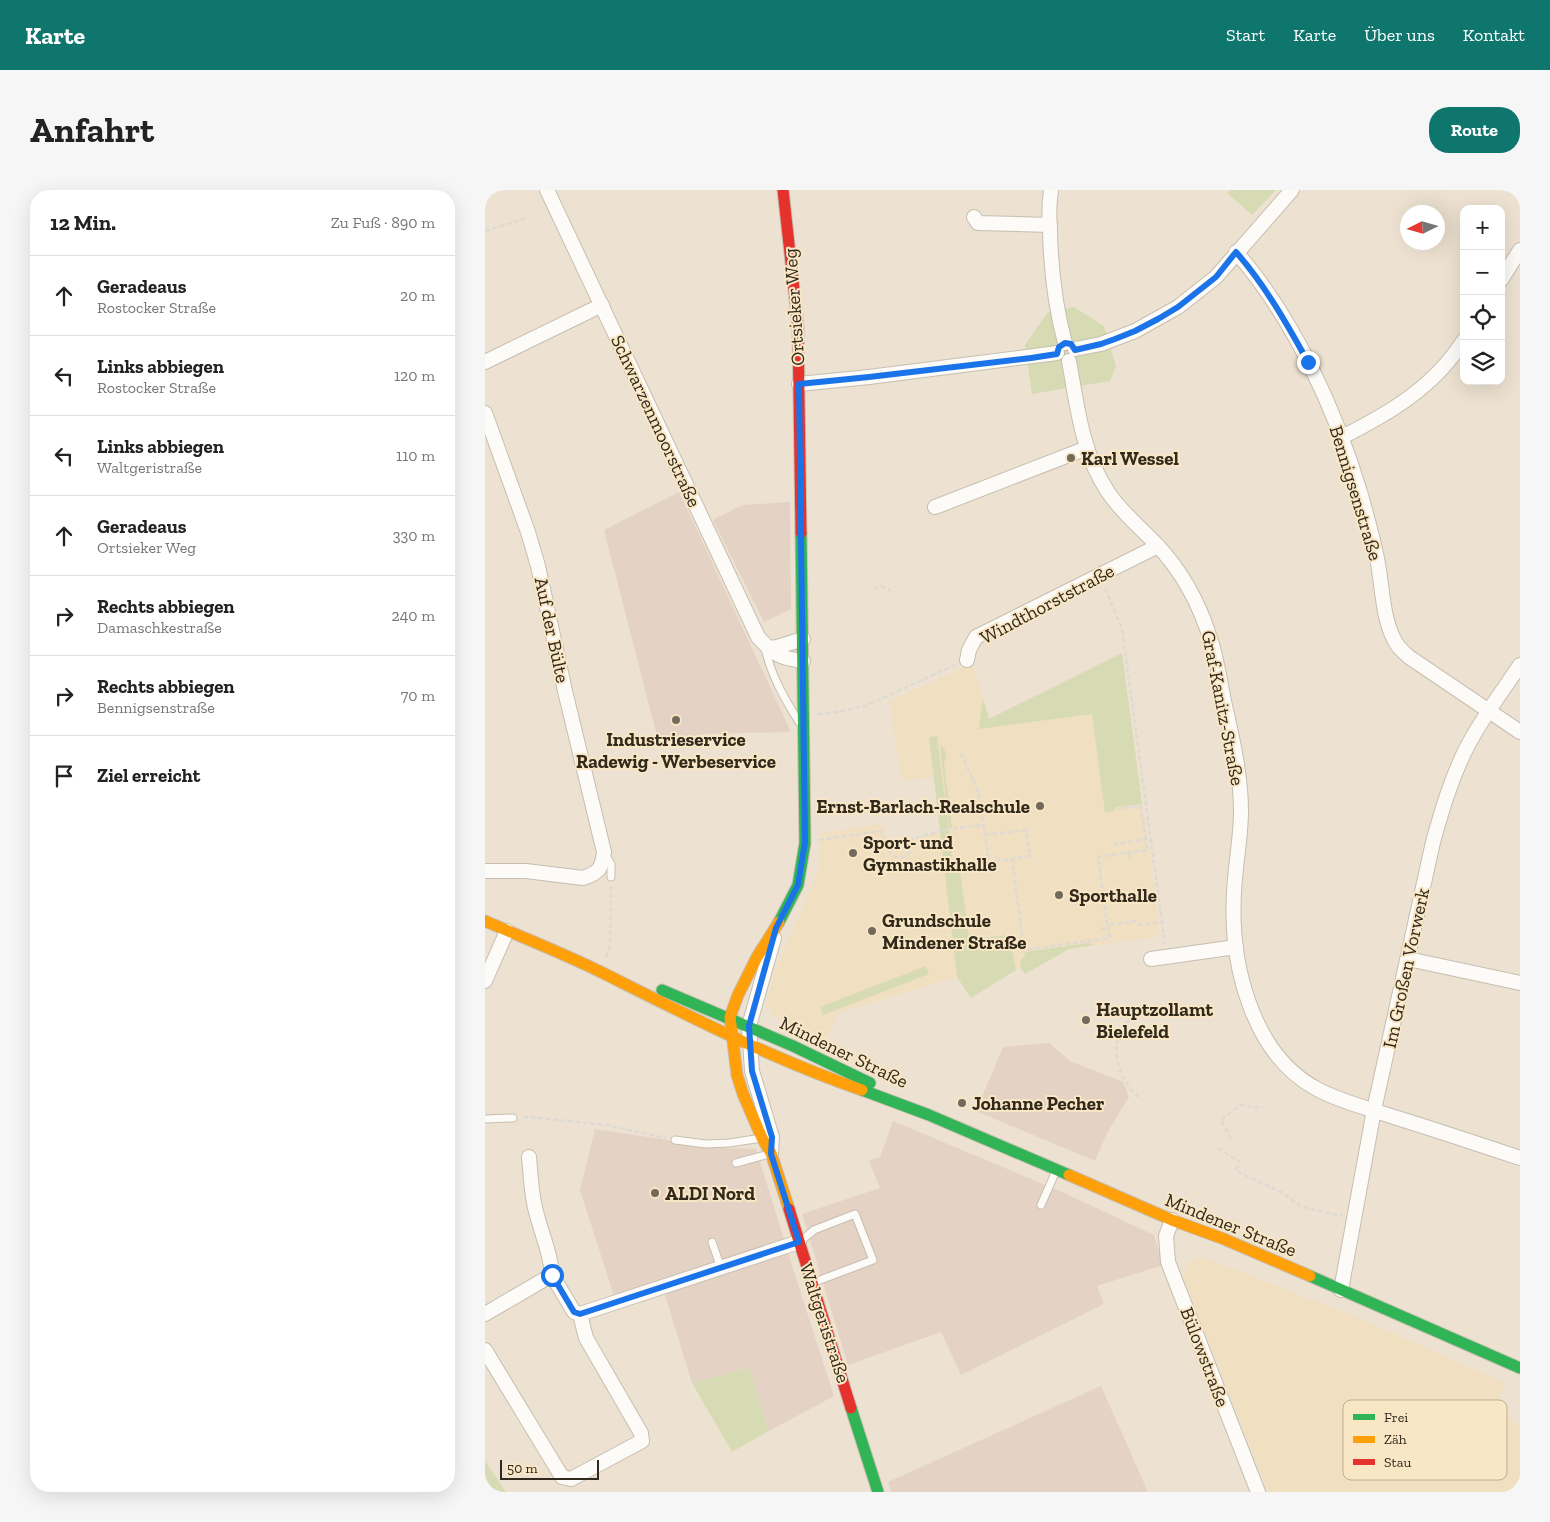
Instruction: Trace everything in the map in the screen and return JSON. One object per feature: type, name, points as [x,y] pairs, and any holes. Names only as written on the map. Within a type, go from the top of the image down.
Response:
[{"type":"street","name":"Schwarzenmoorstraße","points":[[547,190],[758,637],[775,654],[787,659],[803,662]]},
{"type":"street","name":"Ortsieker Weg","points":[[732,1034],[730,1018],[738,995],[757,957],[776,928],[798,885],[805,842],[798,326],[783,190]]},
{"type":"street","name":"Graf-Kanitz-Straße","points":[[1051,190],[1050,225],[1053,282],[1058,318],[1087,448],[1096,471],[1121,510],[1158,546],[1185,581],[1197,602],[1212,644],[1236,755],[1240,785],[1241,814],[1233,895],[1236,947],[1242,980],[1261,1032],[1273,1052],[1301,1079],[1317,1089],[1349,1102],[1520,1158]]},
{"type":"street","points":[[799,384],[898,374],[1066,352],[1115,339],[1165,315],[1216,277],[1236,252],[1293,190]]},
{"type":"street","points":[[974,217],[978,223],[1050,225]]},
{"type":"street","points":[[1505,274],[1520,250]]},
{"type":"street","name":"Bennigsenstraße","points":[[1236,252],[1251,269],[1290,329],[1312,370],[1342,437],[1361,494],[1377,555],[1391,634],[1399,647],[1409,657],[1520,732]]},
{"type":"street","points":[[485,362],[602,305]]},
{"type":"street","points":[[1342,437],[1415,395],[1439,373],[1460,345]]},
{"type":"street","name":"Auf der Bülte","points":[[485,413],[528,532],[538,566],[565,691],[604,852]]},
{"type":"street","points":[[935,507],[1087,448]]},
{"type":"street","name":"Windthorststraße","points":[[967,660],[969,650],[976,637],[1158,546]]},
{"type":"street","points":[[767,646],[777,647],[803,639]]},
{"type":"street","name":"Im Großen Vorwerk","points":[[1341,1290],[1375,1110],[1433,842],[1444,802],[1467,747],[1520,665]]},
{"type":"street","points":[[485,871],[526,870],[583,878],[598,870],[602,864],[604,852]]},
{"type":"street","name":"Mindener Straße","points":[[485,921],[601,972],[644,994],[832,1080],[929,1115],[1520,1368]]},
{"type":"street","name":"Ortsieker Weg","points":[[749,1026],[776,928]]},
{"type":"street","points":[[485,981],[507,931]]},
{"type":"street","points":[[1151,959],[1236,947]]},
{"type":"street","points":[[1408,959],[1520,983]]},
{"type":"street","name":"Mindener Straße","points":[[601,972],[658,988],[749,1026],[841,1069],[929,1115]]},
{"type":"street","name":"Waltgeristraße","points":[[749,1026],[752,1071],[771,1154],[878,1492]]},
{"type":"street","name":"Waltgeristraße","points":[[732,1034],[733,1058],[743,1094],[767,1138]]},
{"type":"street","points":[[529,1157],[531,1186],[536,1214],[551,1260],[552,1275],[574,1312],[580,1314],[799,1242]]},
{"type":"street","name":"Bülowstraße","points":[[1172,1220],[1166,1236],[1168,1262],[1258,1492]]},
{"type":"street","points":[[485,1314],[552,1275]]},
{"type":"street","points":[[485,1350],[562,1477],[571,1479],[641,1441],[641,1433],[586,1338],[580,1314]]},
{"type":"lane","points":[[767,646],[769,665],[782,694],[804,731]]},
{"type":"lane","name":"Auf der Bülte","points":[[604,852],[611,864],[611,877]]},
{"type":"lane","points":[[485,1119],[513,1118]]},
{"type":"lane","points":[[675,1140],[706,1144],[767,1138]]},
{"type":"lane","points":[[736,1163],[771,1154]]},
{"type":"lane","points":[[1041,1205],[1057,1170]]},
{"type":"lane","points":[[799,1242],[814,1230],[855,1214],[873,1260],[812,1283]]},
{"type":"lane","points":[[712,1242],[721,1268]]},
{"type":"path","points":[[485,231],[527,218]]},
{"type":"path","points":[[1099,575],[1122,629],[1167,957]]},
{"type":"path","points":[[874,589],[881,586],[890,590]]},
{"type":"path","name":"Windthorststraße","points":[[804,715],[833,713],[865,706],[967,660]]},
{"type":"path","points":[[961,752],[978,791],[989,862],[1030,856],[1026,830],[985,835]]},
{"type":"path","points":[[1012,859],[1024,950],[1109,938],[1098,857],[1147,850],[1140,806],[1117,809]]},
{"type":"path","points":[[805,842],[880,831],[890,852],[895,857],[901,858],[910,852],[909,841],[911,839],[950,829],[983,825]]},
{"type":"path","points":[[1115,839],[1116,844],[1145,839]]},
{"type":"path","points":[[1129,853],[1130,861]]},
{"type":"path","points":[[601,972],[610,946],[611,877]]},
{"type":"path","points":[[1101,929],[1137,921]]},
{"type":"path","points":[[1139,925],[1162,922]]},
{"type":"path","points":[[1139,1097],[1130,1090],[1123,1076],[1116,1058],[1117,1043],[1120,1032],[1137,1011],[1158,1008],[1157,1001]]},
{"type":"path","points":[[1231,1139],[1221,1119],[1241,1105],[1263,1108]]},
{"type":"path","points":[[513,1118],[529,1117],[605,1125],[675,1140]]},
{"type":"path","points":[[1218,1148],[1240,1162],[1236,1171],[1281,1192],[1302,1207],[1354,1219]]},
{"type":"shaded area","points":[[679,492],[791,732],[704,734],[660,748],[604,530]]},
{"type":"shaded area","points":[[790,502],[791,609],[764,622],[713,520],[742,505]]},
{"type":"shaded area","name":"Ernst-Barlach-Realschule","points":[[1122,653],[1161,936],[1069,949],[1025,974],[1020,968],[970,998],[957,977],[838,1013],[825,1041],[774,1016],[768,1008],[768,996],[775,971],[818,873],[820,833],[882,824],[891,845],[940,832],[934,777],[901,780],[890,701],[973,663],[989,719]]},
{"type":"shaded area","points":[[1049,1043],[1070,1061],[1123,1082],[1129,1097],[1107,1133],[1095,1161],[976,1111],[1003,1047]]},
{"type":"shaded area","points":[[893,1121],[1062,1192],[1154,1235],[1163,1265],[1097,1286],[1104,1304],[961,1375],[941,1332],[848,1365],[802,1214],[880,1188],[869,1161],[880,1157]]},
{"type":"shaded area","points":[[595,1129],[721,1148],[756,1149],[784,1239],[614,1296],[580,1190]]},
{"type":"shaded area","points":[[788,1253],[834,1396],[769,1431],[749,1368],[692,1383],[664,1292]]},
{"type":"shaded area","points":[[1203,1257],[1359,1318],[1505,1383],[1498,1400],[1343,1400],[1343,1480],[1507,1480],[1507,1415],[1520,1425],[1520,1492],[1268,1492],[1183,1277],[1186,1266],[1191,1259]]},
{"type":"shaded area","points":[[1101,1386],[1148,1492],[891,1492],[888,1482]]},
{"type":"green space","points":[[1230,190],[1276,190],[1252,215],[1227,193]]},
{"type":"green space","points":[[1074,307],[1104,326],[1116,366],[1110,381],[1032,394],[1025,345],[1048,312]]},
{"type":"green space","points":[[1122,653],[1142,804],[1115,807],[1115,811],[1105,813],[1092,714],[979,729],[983,698],[989,719]]},
{"type":"green space","points":[[937,736],[953,863],[959,862],[969,939],[1010,935],[1016,970],[971,998],[957,977],[929,737]]},
{"type":"green space","points":[[940,744],[947,755],[944,763],[952,827],[949,828]]},
{"type":"green space","points":[[1088,943],[1095,945],[1069,949],[1025,974],[1021,968],[1020,960],[1024,957],[1025,952]]},
{"type":"green space","points":[[926,966],[929,974],[823,1015],[820,1007]]},
{"type":"green space","points":[[749,1368],[769,1431],[732,1452],[692,1383]]},
{"type":"green space","points":[[485,1461],[506,1492],[485,1492]]},
{"type":"traffic: fast","points":[[779,922],[798,885],[805,843],[801,533]]},
{"type":"traffic: fast","points":[[662,990],[793,1046],[870,1083]]},
{"type":"traffic: fast","points":[[862,1090],[929,1115],[1069,1175]]},
{"type":"traffic: fast","points":[[1310,1276],[1520,1368]]},
{"type":"traffic: fast","points":[[851,1408],[878,1492]]},
{"type":"traffic: slow","points":[[485,921],[589,966],[795,1065],[862,1090]]},
{"type":"traffic: slow","points":[[779,922],[757,957],[738,995],[730,1017],[737,1075],[762,1138],[771,1153],[789,1209]]},
{"type":"traffic: slow","points":[[1069,1175],[1172,1220],[1224,1239],[1310,1276]]},
{"type":"traffic: jam","points":[[783,190],[798,326],[801,533]]},
{"type":"traffic: jam","points":[[789,1209],[851,1408]]},
{"type":"place","name":"Karl Wessel","points":[[1071,458]]},
{"type":"place","name":"Industrieservice Radewig - Werbeservice","points":[[676,720]]},
{"type":"place","name":"Ernst-Barlach-Realschule","points":[[1040,806]]},
{"type":"place","name":"Sport- und Gymnastikhalle","points":[[853,853]]},
{"type":"place","name":"Sporthalle","points":[[1059,895]]},
{"type":"place","name":"Grundschule Mindener Straße","points":[[872,931]]},
{"type":"place","name":"Hauptzollamt Bielefeld","points":[[1086,1020]]},
{"type":"place","name":"Johanne Pecher","points":[[962,1103]]},
{"type":"place","name":"ALDI Nord","points":[[655,1193]]},
{"type":"route","points":[[552,1275],[574,1312],[580,1314],[799,1242],[771,1154],[772,1137],[752,1071],[749,1026],[776,928],[798,885],[805,842],[799,384],[1057,354],[1061,344],[1065,343],[1071,344],[1075,350],[1101,344],[1135,331],[1178,307],[1216,277],[1236,252],[1251,269],[1270,298],[1308,362]]}]
